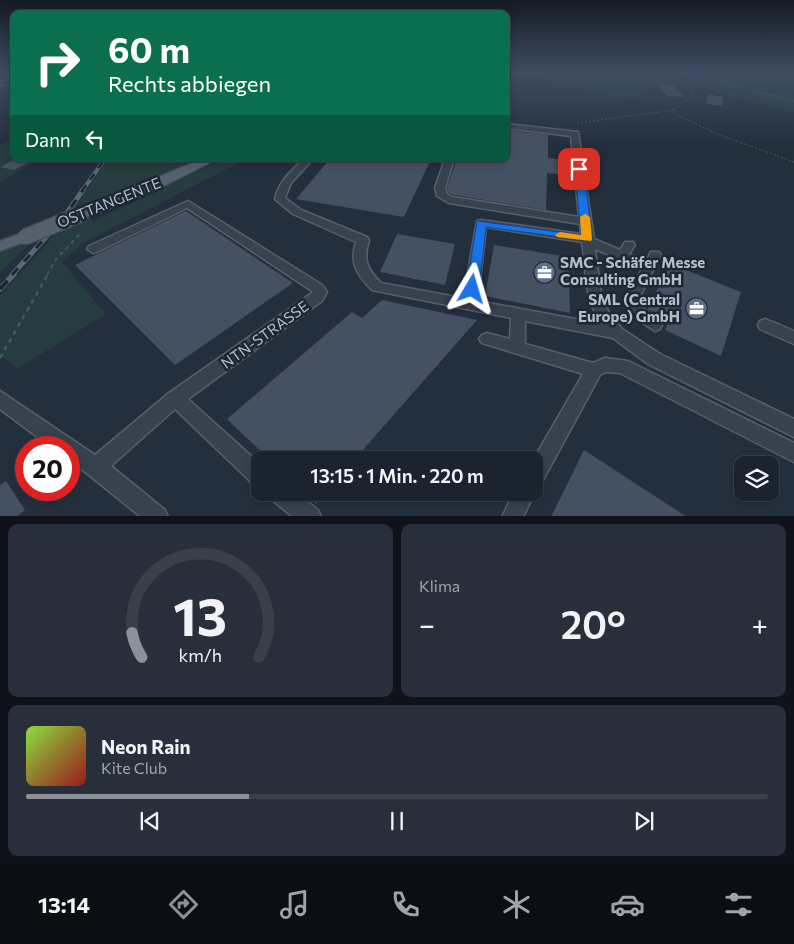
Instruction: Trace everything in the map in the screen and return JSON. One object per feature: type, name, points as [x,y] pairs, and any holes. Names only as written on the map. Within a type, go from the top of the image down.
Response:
[{"type":"main road","name":"OSTTANGENTE","points":[[2,247],[169,179],[205,162]]},
{"type":"street","points":[[510,126],[576,134],[594,293],[602,314],[617,333],[654,359],[794,428]]},
{"type":"street","points":[[305,162],[287,180],[281,189],[280,198],[296,212],[363,240],[358,258],[362,272],[377,286],[438,300],[617,333]]},
{"type":"street","points":[[449,162],[440,188],[442,196],[449,200],[586,234],[652,261],[631,300],[632,306],[639,314],[656,324]]},
{"type":"street","name":"NTN-STRASSE","points":[[93,249],[188,204],[317,288],[320,292],[318,297],[176,399],[116,448],[96,467]]},
{"type":"street","points":[[472,289],[481,223],[586,234]]},
{"type":"street","points":[[517,348],[518,315]]},
{"type":"street","points":[[765,326],[794,338]]},
{"type":"street","points":[[487,339],[594,370]]},
{"type":"street","points":[[543,461],[594,370],[605,365],[622,366],[794,453]]},
{"type":"street","points":[[0,398],[52,436]]},
{"type":"street","points":[[176,399],[251,469]]},
{"type":"street","points":[[80,456],[158,516]]},
{"type":"street","points":[[290,501],[311,516]]},
{"type":"street","points":[[512,516],[520,501]]},
{"type":"path","points":[[577,122],[674,110],[691,96]]},
{"type":"path","points":[[674,110],[675,114],[715,134],[794,162]]},
{"type":"path","points":[[0,358],[56,259],[80,234]]},
{"type":"green space","points":[[609,96],[640,96],[638,100]]},
{"type":"green space","points":[[730,96],[794,96],[794,113]]},
{"type":"green space","points":[[10,140],[10,162],[34,162],[0,182],[0,144]]},
{"type":"green space","points":[[106,162],[188,162],[72,212]]},
{"type":"green space","points":[[216,162],[240,162],[85,242],[62,262],[106,314],[17,369],[0,354],[0,296],[60,229],[89,216],[93,222]]},
{"type":"green space","points":[[34,239],[0,273],[0,253]]},
{"type":"building","points":[[708,96],[723,97],[722,106],[706,104]]},
{"type":"building","points":[[510,130],[548,135],[548,158],[565,160],[566,175],[547,173],[546,210],[454,195],[449,193],[447,188],[456,162],[510,162]]},
{"type":"building","points":[[10,162],[29,162],[14,170],[0,167]]},
{"type":"building","points":[[327,162],[430,162],[404,217],[296,199]]},
{"type":"building","points":[[186,211],[293,283],[175,365],[75,265]]},
{"type":"building","points":[[397,234],[455,244],[445,285],[380,272]]},
{"type":"building","points":[[494,245],[568,257],[570,313],[485,296]]},
{"type":"building","points":[[671,264],[741,292],[721,356],[665,330],[669,322],[647,309]]},
{"type":"building","points":[[382,300],[477,320],[362,451],[261,451],[227,419],[352,312],[362,318]]},
{"type":"building","points":[[584,450],[685,516],[551,516]]},
{"type":"building","points":[[6,481],[15,495],[15,501],[19,501],[25,510],[17,516],[0,516],[0,485]]},
{"type":"waterway","points":[[774,96],[794,101]]},
{"type":"railway","points":[[82,191],[103,162]]},
{"type":"railway","points":[[12,275],[64,217],[83,190]]},
{"type":"railway","points":[[0,289],[14,274]]},
{"type":"slow traffic","points":[[560,235],[587,239],[585,217]]},
{"type":"place","name":"SMC - Schäfer Messe Consulting GmbH","points":[[544,272]]},
{"type":"place","name":"SML (Central Europe) GmbH","points":[[696,309]]},
{"type":"route","points":[[472,289],[481,223],[587,239],[579,169]]}]
